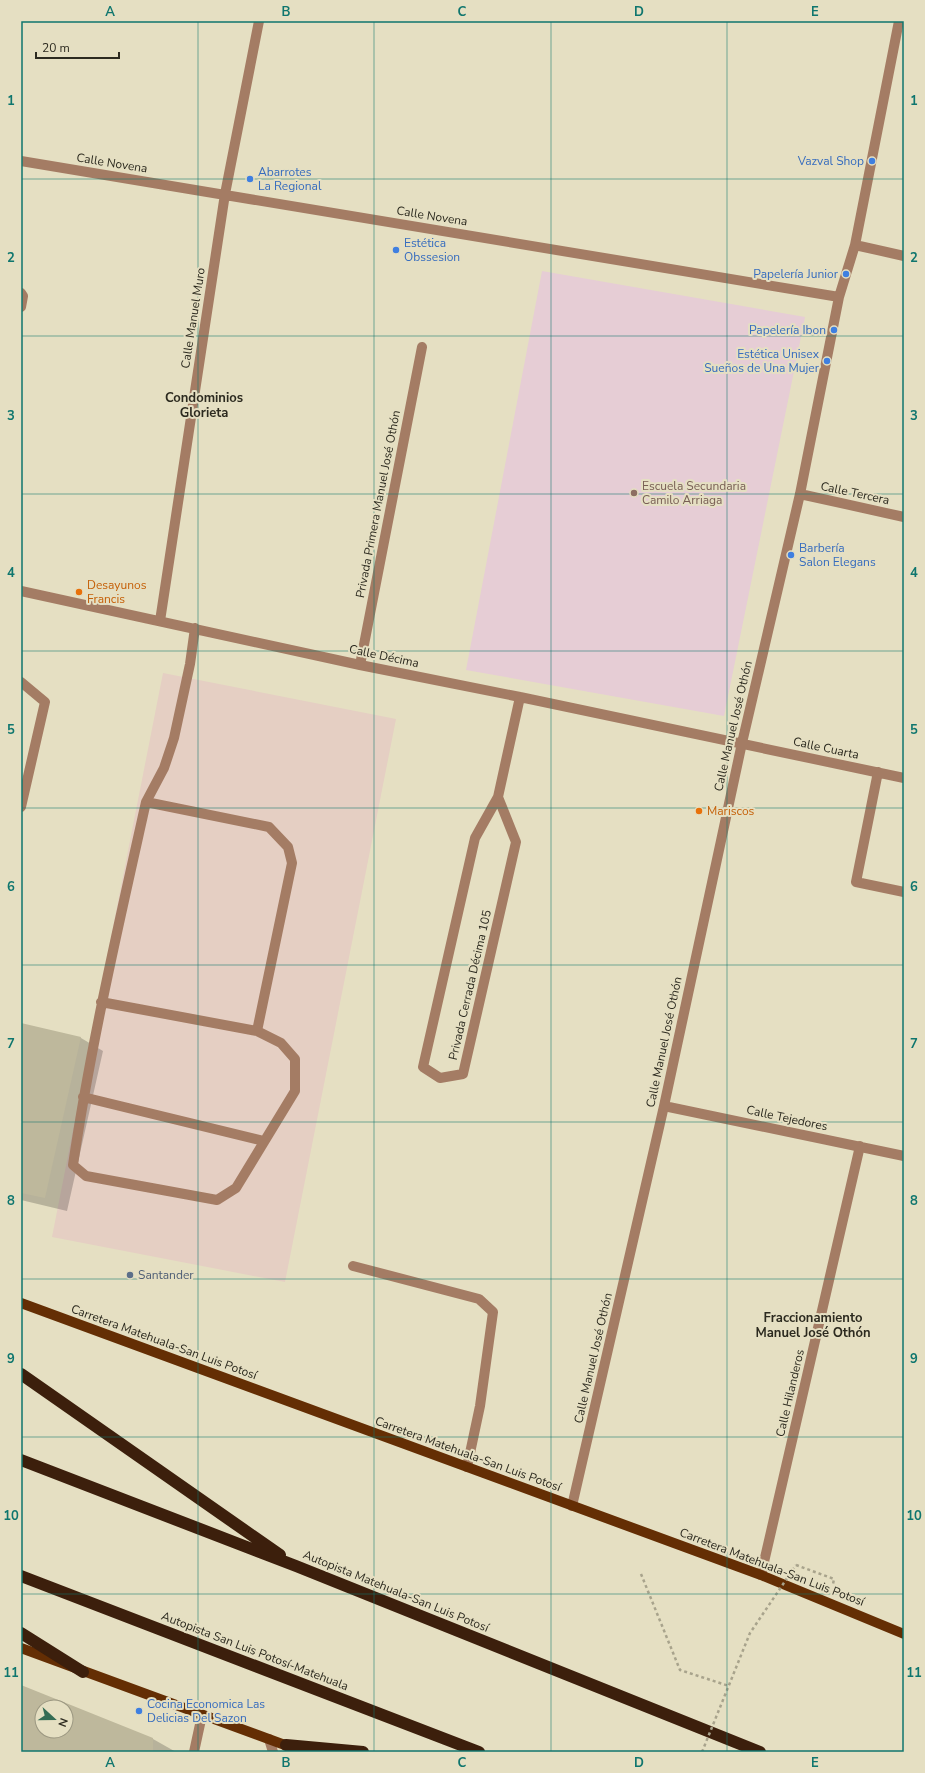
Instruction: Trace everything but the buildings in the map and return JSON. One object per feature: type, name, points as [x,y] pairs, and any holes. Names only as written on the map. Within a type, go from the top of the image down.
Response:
[{"type":"highway","points":[[21,1374],[296,1566]]},
{"type":"highway","name":"Autopista Matehuala-San Luis Potosí","points":[[21,1460],[296,1566],[760,1752]]},
{"type":"highway","name":"Autopista San Luis Potosí-Matehuala","points":[[21,1576],[479,1752]]},
{"type":"highway","points":[[21,1633],[83,1672]]},
{"type":"highway","points":[[286,1745],[363,1752]]},
{"type":"main road","name":"Carretera Matehuala-San Luis Potosí","points":[[21,1303],[761,1576],[904,1634]]},
{"type":"main road","points":[[21,1648],[302,1752]]},
{"type":"street","name":"Calle Manuel Muro","points":[[160,621],[225,194],[259,21]]},
{"type":"street","name":"Calle Manuel José Othón","points":[[572,1506],[664,1106],[742,743],[800,494],[839,297],[855,245],[899,21]]},
{"type":"street","name":"Calle Novena","points":[[21,161],[839,297]]},
{"type":"street","points":[[855,245],[904,256]]},
{"type":"street","points":[[21,293],[23,296],[21,306]]},
{"type":"street","name":"Privada Primera Manuel José Othón","points":[[360,665],[422,347]]},
{"type":"street","name":"Calle Tercera","points":[[800,494],[904,518]]},
{"type":"street","name":"Calle Décima","points":[[21,591],[360,665],[742,743]]},
{"type":"street","points":[[101,1002],[257,1031],[282,1043],[294,1059],[295,1091],[236,1188],[217,1200],[86,1176],[73,1165],[83,1097],[101,1002],[146,802],[164,768],[174,738],[190,664],[195,628]]},
{"type":"street","points":[[21,682],[45,702],[21,806]]},
{"type":"street","name":"Privada Cerrada Décima 105","points":[[498,797],[516,842],[463,1074],[440,1078],[423,1067],[475,838],[498,797],[520,697]]},
{"type":"street","name":"Calle Cuarta","points":[[742,743],[904,778]]},
{"type":"street","points":[[878,772],[856,882],[904,892]]},
{"type":"street","points":[[146,802],[269,827],[288,847],[292,863],[257,1031]]},
{"type":"street","points":[[83,1097],[264,1141]]},
{"type":"street","name":"Calle Tejedores","points":[[664,1106],[904,1156]]},
{"type":"street","name":"Calle Hilanderos","points":[[761,1576],[860,1146]]},
{"type":"street","points":[[353,1266],[479,1299],[493,1312],[480,1406],[467,1467]]},
{"type":"street","points":[[194,1752],[202,1715]]},
{"type":"street","points":[[269,1739],[273,1752]]},
{"type":"path","points":[[702,1752],[750,1633],[796,1565]]},
{"type":"path","points":[[641,1574],[680,1670],[729,1686]]},
{"type":"shaded area","name":"Escuela Secundaria Camilo Arriaga","points":[[542,271],[805,317],[724,716],[466,670]]},
{"type":"shaded area","points":[[163,673],[396,719],[285,1282],[52,1237]]},
{"type":"place","name":"Vazval Shop","points":[[872,161]]},
{"type":"place","name":"Abarrotes La Regional","points":[[250,179]]},
{"type":"place","name":"Estética Obssesion","points":[[396,250]]},
{"type":"place","name":"Papelería Junior","points":[[846,274]]},
{"type":"place","name":"Papelería Ibon","points":[[834,330]]},
{"type":"place","name":"Estética Unisex Sueños de Una Mujer","points":[[827,361]]},
{"type":"place","name":"Escuela Secundaria Camilo Arriaga","points":[[634,493]]},
{"type":"place","name":"Barbería Salon Elegans","points":[[791,555]]},
{"type":"place","name":"Desayunos Francis","points":[[79,592]]},
{"type":"place","name":"Mariscos","points":[[699,811]]},
{"type":"place","name":"Santander","points":[[130,1275]]},
{"type":"place","name":"Cocina Economica Las Delicias Del Sazon","points":[[139,1711]]},
{"type":"district","name":"Condominios Glorieta","points":[[204,406]]},
{"type":"district","name":"Fraccionamiento Manuel José Othón","points":[[813,1326]]}]
